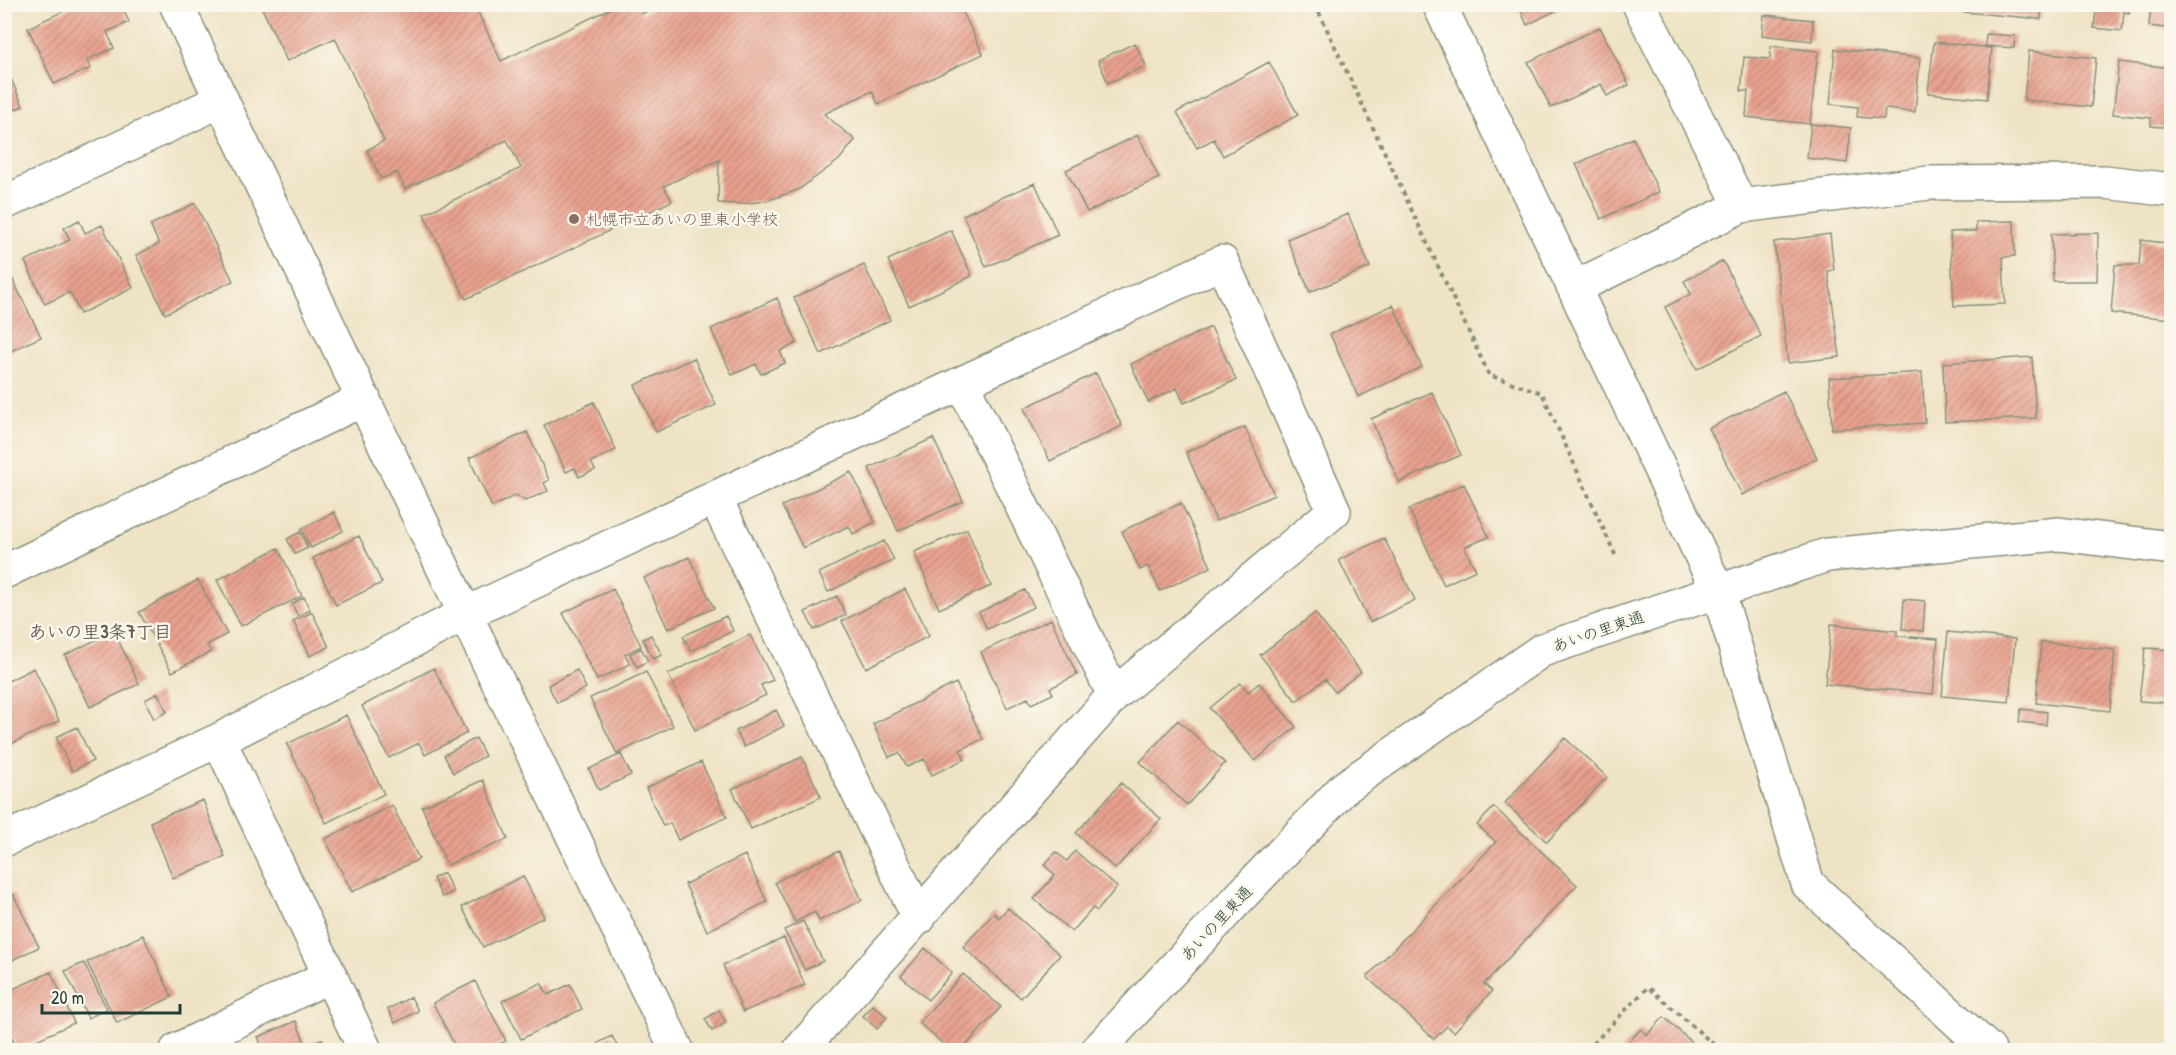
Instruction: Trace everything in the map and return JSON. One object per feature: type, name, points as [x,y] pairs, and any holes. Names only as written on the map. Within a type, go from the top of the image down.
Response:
[{"type":"street","points":[[177,4],[465,614],[677,1050]]},
{"type":"street","points":[[1439,4],[1718,591],[1808,884],[1989,1050]]},
{"type":"street","points":[[1639,4],[1741,206]]},
{"type":"street","points":[[4,203],[222,100]]},
{"type":"street","points":[[1574,288],[1741,206],[1929,183],[2105,182],[2172,190]]},
{"type":"street","points":[[4,840],[219,740],[465,614],[1222,262],[1334,511],[1114,695],[800,1050]]},
{"type":"street","points":[[962,383],[1114,695]]},
{"type":"street","points":[[4,572],[364,399]]},
{"type":"street","points":[[715,498],[919,918]]},
{"type":"street","name":"あいの里東通","points":[[1098,1050],[1344,788],[1542,650],[1827,555],[2059,534],[2172,548]]},
{"type":"street","points":[[219,740],[365,1050]]},
{"type":"street","points":[[177,1050],[329,976]]},
{"type":"path","points":[[1315,4],[1489,375],[1542,393],[1617,559]]},
{"type":"path","points":[[1587,1050],[1648,987],[1720,1050]]},
{"type":"building","points":[[78,4],[121,4],[129,22],[107,32],[114,48],[87,60],[91,68],[54,84],[28,28]]},
{"type":"building","points":[[260,4],[474,4],[501,61],[620,4],[637,4],[642,14],[660,4],[959,4],[983,54],[878,104],[872,91],[824,114],[855,140],[839,160],[798,190],[766,201],[740,204],[718,203],[719,160],[664,186],[672,201],[466,299],[424,214],[521,168],[507,140],[405,189],[397,172],[381,179],[367,150],[384,141],[335,38],[287,61]]},
{"type":"building","points":[[1518,4],[1569,4],[1527,25]]},
{"type":"building","points":[[1965,4],[2042,4],[2041,19],[1964,12]]},
{"type":"building","points":[[2074,4],[2130,4],[2129,13],[2124,12],[2122,31],[2094,28],[2096,11],[2073,9]]},
{"type":"building","points":[[2151,5],[2172,5],[2172,29],[2149,26]]},
{"type":"building","points":[[1764,15],[1813,20],[1812,41],[1762,35]]},
{"type":"building","points":[[1600,27],[1629,85],[1607,96],[1601,84],[1551,108],[1528,62]]},
{"type":"building","points":[[1986,34],[2015,36],[2014,48],[1985,46]]},
{"type":"building","points":[[1934,42],[1992,48],[1987,99],[1928,93]]},
{"type":"building","points":[[1135,43],[1146,66],[1108,83],[1098,60]]},
{"type":"building","points":[[1771,46],[1818,51],[1810,124],[1746,117],[1748,91],[1741,91],[1744,57],[1770,59]]},
{"type":"building","points":[[1835,49],[1920,58],[1915,112],[1885,109],[1884,119],[1857,117],[1858,107],[1830,104]]},
{"type":"building","points":[[2029,51],[2096,58],[2091,107],[2024,100]]},
{"type":"building","points":[[1269,62],[1298,115],[1223,156],[1214,139],[1197,148],[1177,112]]},
{"type":"building","points":[[2119,62],[2172,68],[2172,128],[2151,126],[2151,118],[2113,114]]},
{"type":"building","points":[[4,63],[23,106],[4,114]]},
{"type":"building","points":[[1811,124],[1851,128],[1847,163],[1807,158]]},
{"type":"building","points":[[1138,135],[1159,178],[1087,212],[1066,170]]},
{"type":"building","points":[[1633,138],[1659,192],[1601,219],[1576,164]]},
{"type":"building","points":[[1035,183],[1058,235],[986,267],[963,215]]},
{"type":"building","points":[[195,203],[233,281],[165,314],[136,255],[159,244],[150,225]]},
{"type":"building","points":[[1348,214],[1370,267],[1310,292],[1287,239]]},
{"type":"building","points":[[79,220],[85,233],[102,225],[133,288],[80,314],[70,292],[45,304],[25,261],[70,240],[64,228]]},
{"type":"building","points":[[2014,221],[2015,256],[2003,257],[2005,304],[1954,306],[1950,232],[1976,231],[1976,222]]},
{"type":"building","points":[[951,230],[972,276],[909,306],[888,260]]},
{"type":"building","points":[[2098,233],[2097,281],[2053,281],[2051,234]]},
{"type":"building","points":[[1830,234],[1834,270],[1828,271],[1840,357],[1788,363],[1774,242]]},
{"type":"building","points":[[2141,240],[2172,244],[2172,319],[2111,313],[2115,265],[2139,265]]},
{"type":"building","points":[[1723,261],[1761,336],[1697,369],[1665,307],[1691,294],[1684,281]]},
{"type":"building","points":[[864,265],[890,320],[821,354],[794,298]]},
{"type":"building","points":[[11,276],[41,337],[4,354],[4,279]]},
{"type":"building","points":[[777,298],[797,343],[780,351],[785,363],[761,374],[756,364],[732,375],[711,329]]},
{"type":"building","points":[[1393,305],[1422,367],[1358,397],[1330,334]]},
{"type":"building","points":[[1211,327],[1236,380],[1184,403],[1177,388],[1148,402],[1131,364]]},
{"type":"building","points":[[2032,357],[2036,418],[1945,422],[1943,363]]},
{"type":"building","points":[[694,358],[716,405],[656,432],[635,385]]},
{"type":"building","points":[[1922,372],[1925,423],[1832,429],[1829,378]]},
{"type":"building","points":[[1096,373],[1122,426],[1050,461],[1024,408]]},
{"type":"building","points":[[1784,391],[1817,458],[1742,495],[1709,428]]},
{"type":"building","points":[[1432,392],[1461,455],[1399,482],[1371,419]]},
{"type":"building","points":[[594,402],[616,450],[591,462],[595,470],[579,477],[575,468],[566,472],[544,425]]},
{"type":"building","points":[[1245,427],[1274,495],[1216,521],[1186,452]]},
{"type":"building","points":[[527,432],[549,480],[544,483],[548,491],[525,501],[516,495],[492,507],[469,458]]},
{"type":"building","points":[[933,438],[963,501],[898,531],[869,468]]},
{"type":"building","points":[[851,472],[875,522],[853,534],[849,526],[803,548],[782,506]]},
{"type":"building","points":[[1464,484],[1489,537],[1464,547],[1476,570],[1444,585],[1409,509]]},
{"type":"building","points":[[1181,503],[1211,567],[1160,591],[1148,566],[1140,570],[1122,531]]},
{"type":"building","points":[[334,512],[343,531],[311,548],[301,529]]},
{"type":"building","points":[[967,529],[991,586],[939,609],[914,552]]},
{"type":"building","points":[[300,532],[308,548],[295,554],[287,539]]},
{"type":"building","points":[[359,536],[382,583],[336,605],[313,558]]},
{"type":"building","points":[[1384,538],[1415,600],[1370,622],[1339,560]]},
{"type":"building","points":[[884,541],[894,560],[828,592],[819,573]]},
{"type":"building","points":[[278,548],[302,596],[241,626],[217,580]]},
{"type":"building","points":[[689,557],[714,608],[668,629],[644,578]]},
{"type":"building","points":[[198,580],[227,634],[207,645],[211,652],[172,672],[139,612]]},
{"type":"building","points":[[613,589],[641,646],[625,654],[630,664],[597,680],[563,613]]},
{"type":"building","points":[[905,589],[929,636],[866,668],[842,621]]},
{"type":"building","points":[[1025,590],[1034,607],[987,629],[979,612]]},
{"type":"building","points":[[837,596],[846,615],[814,630],[805,612]]},
{"type":"building","points":[[304,597],[310,610],[298,616],[292,604]]},
{"type":"building","points":[[1904,599],[1925,601],[1923,631],[1902,629]]},
{"type":"building","points":[[312,612],[329,647],[310,656],[293,621]]},
{"type":"building","points":[[1315,613],[1361,672],[1335,692],[1325,679],[1296,701],[1260,655]]},
{"type":"building","points":[[726,616],[733,631],[691,651],[683,636]]},
{"type":"building","points":[[1051,619],[1077,675],[1050,688],[1053,694],[1031,704],[1028,698],[1007,708],[981,652]]},
{"type":"building","points":[[1831,624],[1897,631],[1897,636],[1938,639],[1933,694],[1825,684]]},
{"type":"building","points":[[114,631],[139,684],[90,707],[65,655]]},
{"type":"building","points":[[1948,632],[2015,639],[2009,702],[1942,696]]},
{"type":"building","points":[[651,635],[662,655],[653,659],[643,639]]},
{"type":"building","points":[[750,635],[773,680],[761,685],[766,695],[695,730],[668,674]]},
{"type":"building","points":[[2041,642],[2115,650],[2110,711],[2036,703]]},
{"type":"building","points":[[641,648],[648,661],[637,667],[630,654]]},
{"type":"building","points":[[2145,648],[2172,650],[2172,703],[2139,701]]},
{"type":"building","points":[[34,668],[59,721],[7,746],[4,741],[4,683]]},
{"type":"building","points":[[434,668],[467,733],[425,755],[419,743],[389,758],[362,706]]},
{"type":"building","points":[[577,670],[586,688],[557,703],[548,685]]},
{"type":"building","points":[[646,672],[673,726],[617,754],[590,698]]},
{"type":"building","points":[[956,683],[983,739],[960,750],[965,759],[932,775],[924,759],[907,767],[899,753],[889,757],[873,724]]},
{"type":"building","points":[[1240,683],[1248,692],[1259,683],[1296,727],[1255,761],[1210,708]]},
{"type":"building","points":[[158,693],[167,712],[154,719],[145,700]]},
{"type":"building","points":[[2021,709],[2047,712],[2046,725],[2019,722]]},
{"type":"building","points":[[776,710],[784,726],[744,747],[736,731]]},
{"type":"building","points":[[346,715],[384,794],[326,823],[287,744]]},
{"type":"building","points":[[1178,720],[1225,763],[1187,805],[1140,762]]},
{"type":"building","points":[[77,727],[93,761],[72,771],[56,737]]},
{"type":"building","points":[[476,738],[485,756],[453,773],[444,755]]},
{"type":"building","points":[[1565,738],[1607,777],[1547,842],[1505,803]]},
{"type":"building","points":[[621,754],[631,775],[599,790],[589,769]]},
{"type":"building","points":[[802,757],[821,797],[751,829],[732,789]]},
{"type":"building","points":[[701,762],[727,817],[678,840],[670,823],[663,826],[646,788]]},
{"type":"building","points":[[483,780],[508,839],[447,865],[422,807]]},
{"type":"building","points":[[1121,783],[1161,819],[1115,869],[1076,833]]},
{"type":"building","points":[[203,800],[225,857],[173,878],[150,822]]},
{"type":"building","points":[[392,805],[419,859],[352,892],[325,839]]},
{"type":"building","points":[[1494,807],[1577,885],[1484,984],[1492,991],[1454,1032],[1447,1026],[1434,1039],[1367,977],[1496,842],[1477,825]]},
{"type":"building","points":[[839,851],[862,900],[819,921],[815,912],[795,922],[775,882]]},
{"type":"building","points":[[1075,851],[1117,887],[1097,911],[1093,908],[1072,932],[1034,899],[1055,875],[1044,865],[1056,852],[1067,861]]},
{"type":"building","points":[[745,855],[767,902],[707,931],[685,884]]},
{"type":"building","points":[[444,873],[453,892],[442,897],[433,878]]},
{"type":"building","points":[[523,876],[544,917],[483,947],[462,907]]},
{"type":"building","points":[[13,894],[39,947],[4,964],[4,898]]},
{"type":"building","points":[[1008,908],[1060,955],[1021,998],[963,947],[994,913],[999,918]]},
{"type":"building","points":[[803,921],[823,961],[805,970],[784,930]]},
{"type":"building","points":[[143,935],[172,997],[117,1023],[87,962]]},
{"type":"building","points":[[784,938],[805,985],[743,1012],[723,965]]},
{"type":"building","points":[[925,948],[952,973],[928,1000],[901,976]]},
{"type":"building","points":[[84,963],[107,1009],[88,1018],[65,971]]},
{"type":"building","points":[[51,972],[74,1023],[17,1049],[4,1022],[4,993]]},
{"type":"building","points":[[963,974],[1001,1007],[962,1050],[950,1050],[919,1023]]},
{"type":"building","points":[[475,981],[506,1041],[487,1050],[457,1050],[433,1003]]},
{"type":"building","points":[[541,983],[548,995],[570,984],[582,1009],[521,1039],[502,1001]]},
{"type":"building","points":[[411,997],[418,1011],[395,1023],[388,1009]]},
{"type":"building","points":[[873,1005],[887,1017],[877,1029],[863,1016]]},
{"type":"building","points":[[719,1010],[726,1023],[712,1031],[705,1019]]},
{"type":"building","points":[[1664,1017],[1700,1050],[1621,1050],[1641,1029],[1647,1035]]},
{"type":"building","points":[[296,1021],[306,1045],[322,1039],[327,1050],[263,1050],[258,1037]]},
{"type":"building","points":[[612,1036],[619,1050],[601,1050],[598,1043]]},
{"type":"place","name":"札幌市立あいの里東小学校","points":[[574,219]]},
{"type":"district","name":"あいの里3条7丁目","points":[[100,632]]}]
